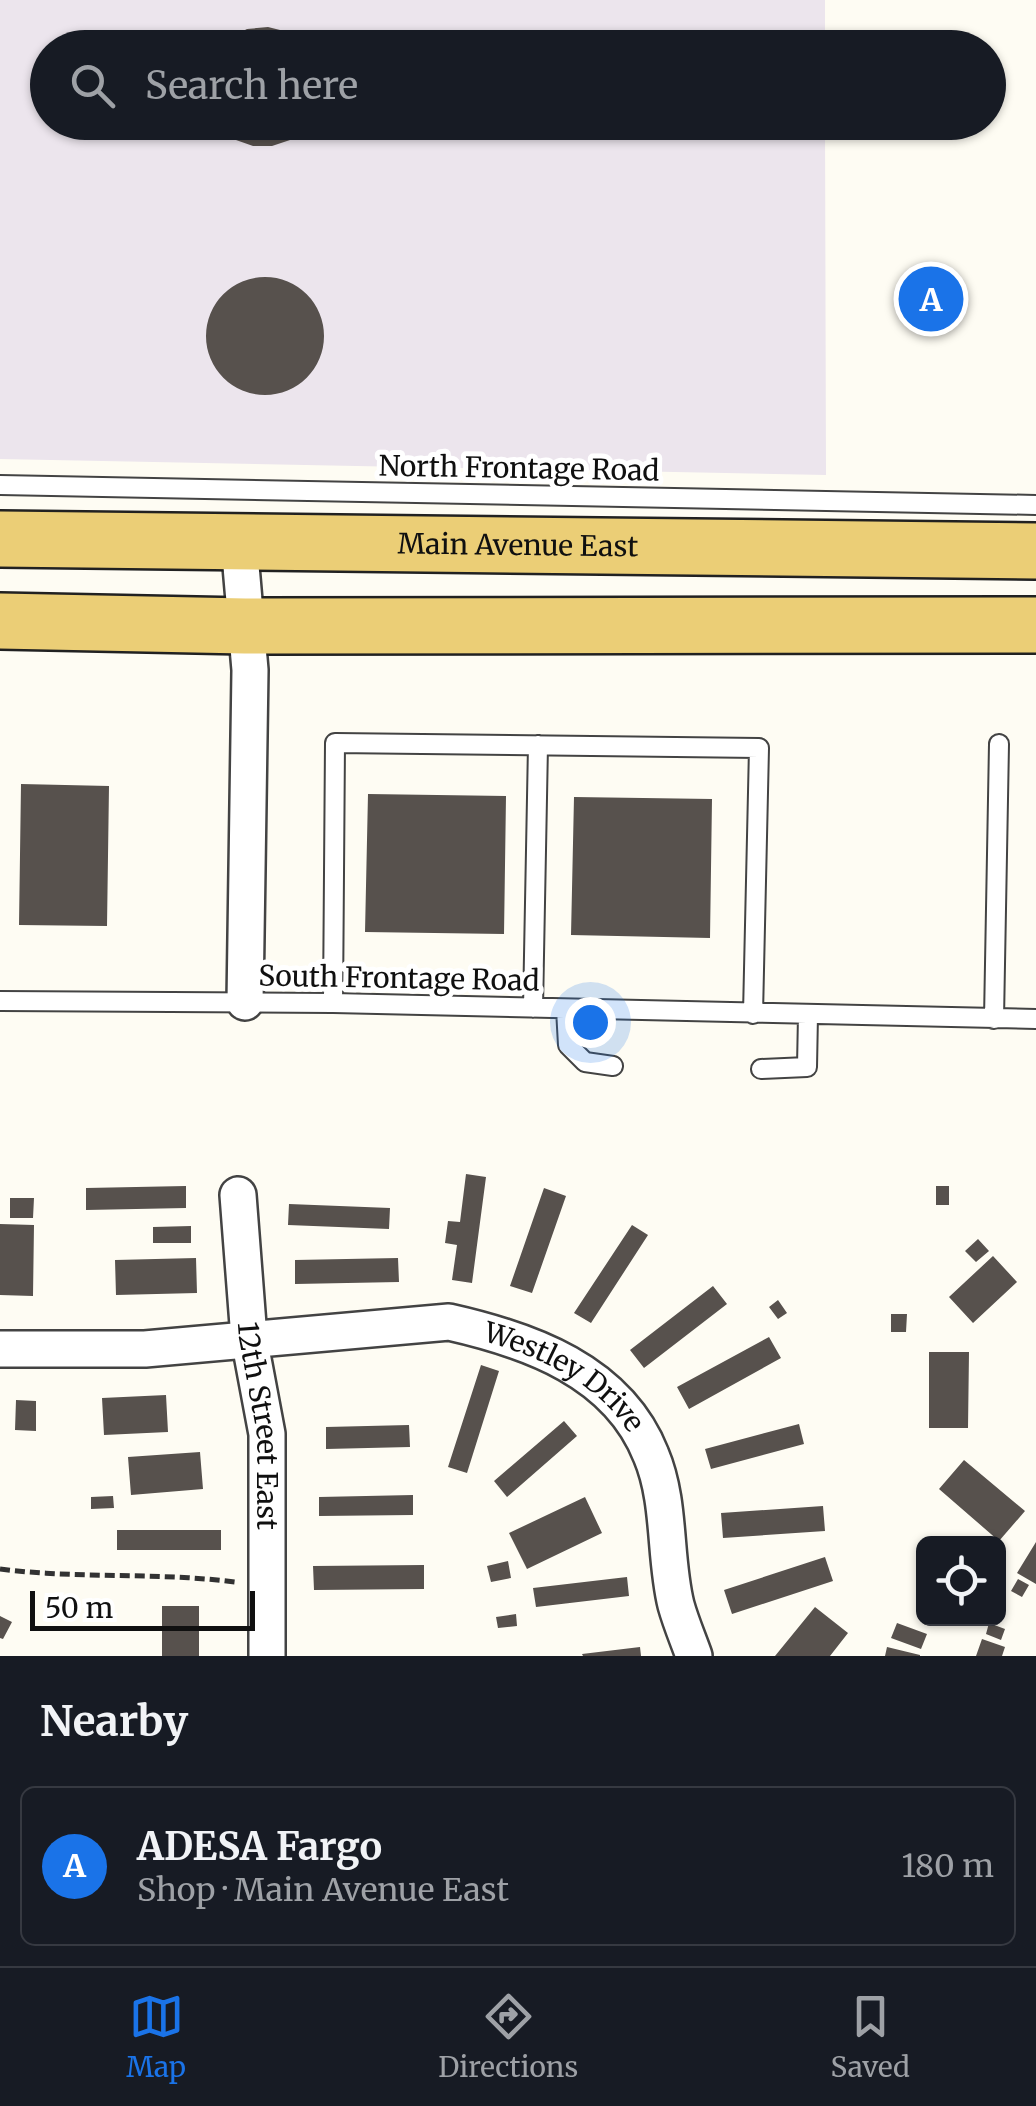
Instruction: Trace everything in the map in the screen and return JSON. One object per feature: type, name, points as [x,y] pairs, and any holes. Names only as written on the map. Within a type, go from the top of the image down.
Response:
[{"type":"main road","name":"Main Avenue East","points":[[0,539],[1036,551]]},
{"type":"main road","points":[[0,621],[245,626],[1036,624]]},
{"type":"street","points":[[238,543],[250,670],[246,1002]]},
{"type":"street","name":"12th Street East","points":[[238,1195],[248,1338],[268,1434],[268,1656]]},
{"type":"street","name":"Westley Drive","points":[[0,1350],[145,1349],[449,1322],[496,1333],[562,1359],[594,1378],[632,1422],[652,1455],[669,1535],[676,1604],[694,1656]]},
{"type":"lane","name":"North Frontage Road","points":[[0,485],[1036,505]]},
{"type":"lane","points":[[333,1003],[335,743],[760,748],[753,1014]]},
{"type":"lane","points":[[994,1018],[999,744]]},
{"type":"lane","points":[[533,1008],[538,745]]},
{"type":"lane","name":"South Frontage Road","points":[[0,1001],[333,1003],[1036,1019]]},
{"type":"lane","points":[[566,1009],[568,1045],[585,1062],[613,1066]]},
{"type":"lane","points":[[762,1069],[807,1067],[808,1015]]},
{"type":"path","points":[[0,1570],[178,1575],[268,1586]]},
{"type":"shaded area","points":[[0,0],[825,0],[825,30],[30,30],[30,140],[825,140],[826,475],[0,459]]},
{"type":"building","points":[[236,140],[290,140],[272,146],[253,146]]},
{"type":"building","points":[[265,277],[288,281],[307,294],[320,313],[324,336],[320,359],[307,378],[288,391],[265,395],[242,391],[223,378],[210,359],[206,336],[210,313],[223,294],[242,281]]},
{"type":"building","points":[[21,784],[109,786],[107,926],[19,925]]},
{"type":"building","points":[[368,794],[506,796],[504,934],[365,932]]},
{"type":"building","points":[[574,797],[712,799],[710,938],[571,935]]},
{"type":"building","points":[[466,1174],[486,1177],[472,1283],[452,1280],[457,1245],[445,1243],[448,1221],[460,1222]]},
{"type":"building","points":[[186,1186],[186,1208],[86,1210],[86,1188]]},
{"type":"building","points":[[936,1186],[949,1186],[949,1205],[936,1205]]},
{"type":"building","points":[[544,1188],[566,1196],[532,1293],[510,1286]]},
{"type":"building","points":[[10,1198],[34,1198],[33,1218],[10,1218]]},
{"type":"building","points":[[289,1204],[390,1208],[389,1229],[288,1225]]},
{"type":"building","points":[[0,1224],[34,1225],[33,1296],[0,1295]]},
{"type":"building","points":[[632,1225],[648,1235],[591,1323],[574,1313]]},
{"type":"building","points":[[191,1226],[191,1243],[153,1243],[153,1227]]},
{"type":"building","points":[[978,1239],[989,1251],[976,1262],[965,1251]]},
{"type":"building","points":[[993,1256],[1017,1282],[973,1323],[949,1297]]},
{"type":"building","points":[[196,1258],[197,1293],[116,1295],[115,1260]]},
{"type":"building","points":[[398,1258],[399,1282],[295,1284],[295,1260]]},
{"type":"building","points":[[713,1286],[727,1304],[644,1368],[630,1350]]},
{"type":"building","points":[[778,1300],[787,1313],[778,1319],[769,1307]]},
{"type":"building","points":[[891,1314],[907,1314],[906,1332],[891,1332]]},
{"type":"building","points":[[769,1337],[781,1358],[689,1409],[677,1387]]},
{"type":"building","points":[[929,1352],[969,1352],[968,1428],[929,1428]]},
{"type":"building","points":[[481,1365],[499,1371],[467,1473],[448,1467]]},
{"type":"building","points":[[166,1395],[168,1432],[104,1435],[102,1398]]},
{"type":"building","points":[[16,1400],[36,1401],[36,1431],[15,1430]]},
{"type":"building","points":[[564,1421],[577,1436],[507,1497],[494,1481]]},
{"type":"building","points":[[799,1424],[804,1444],[711,1469],[705,1449]]},
{"type":"building","points":[[409,1425],[410,1447],[326,1449],[326,1427]]},
{"type":"building","points":[[200,1452],[203,1489],[131,1495],[128,1457]]},
{"type":"building","points":[[964,1460],[1025,1511],[1003,1536],[993,1536],[939,1489]]},
{"type":"building","points":[[413,1495],[413,1515],[319,1516],[319,1497]]},
{"type":"building","points":[[113,1496],[114,1508],[91,1509],[91,1497]]},
{"type":"building","points":[[585,1497],[602,1533],[527,1569],[509,1533]]},
{"type":"building","points":[[823,1506],[825,1531],[723,1538],[721,1513]]},
{"type":"building","points":[[117,1530],[221,1530],[221,1550],[117,1550]]},
{"type":"building","points":[[1036,1542],[1036,1584],[1017,1573]]},
{"type":"building","points":[[825,1557],[833,1581],[732,1614],[724,1590]]},
{"type":"building","points":[[508,1561],[511,1578],[491,1582],[487,1566]]},
{"type":"building","points":[[424,1565],[424,1589],[314,1590],[313,1566]]},
{"type":"building","points":[[627,1577],[629,1596],[536,1607],[533,1588]]},
{"type":"building","points":[[1018,1579],[1029,1585],[1022,1597],[1011,1591]]},
{"type":"building","points":[[162,1606],[199,1606],[199,1656],[162,1656]]},
{"type":"building","points":[[815,1607],[848,1633],[830,1656],[775,1656]]},
{"type":"building","points":[[516,1614],[517,1626],[498,1628],[496,1617]]},
{"type":"building","points":[[0,1616],[12,1622],[3,1639],[0,1638]]},
{"type":"building","points":[[897,1623],[927,1634],[921,1649],[891,1638]]},
{"type":"building","points":[[988,1626],[1005,1629],[1001,1640],[986,1634]]},
{"type":"building","points":[[982,1639],[1005,1647],[1002,1656],[976,1656]]},
{"type":"building","points":[[640,1647],[641,1656],[582,1654]]},
{"type":"building","points":[[887,1647],[920,1655],[920,1656],[885,1656]]},
{"type":"place","name":"ADESA Fargo","points":[[931,299]]}]
